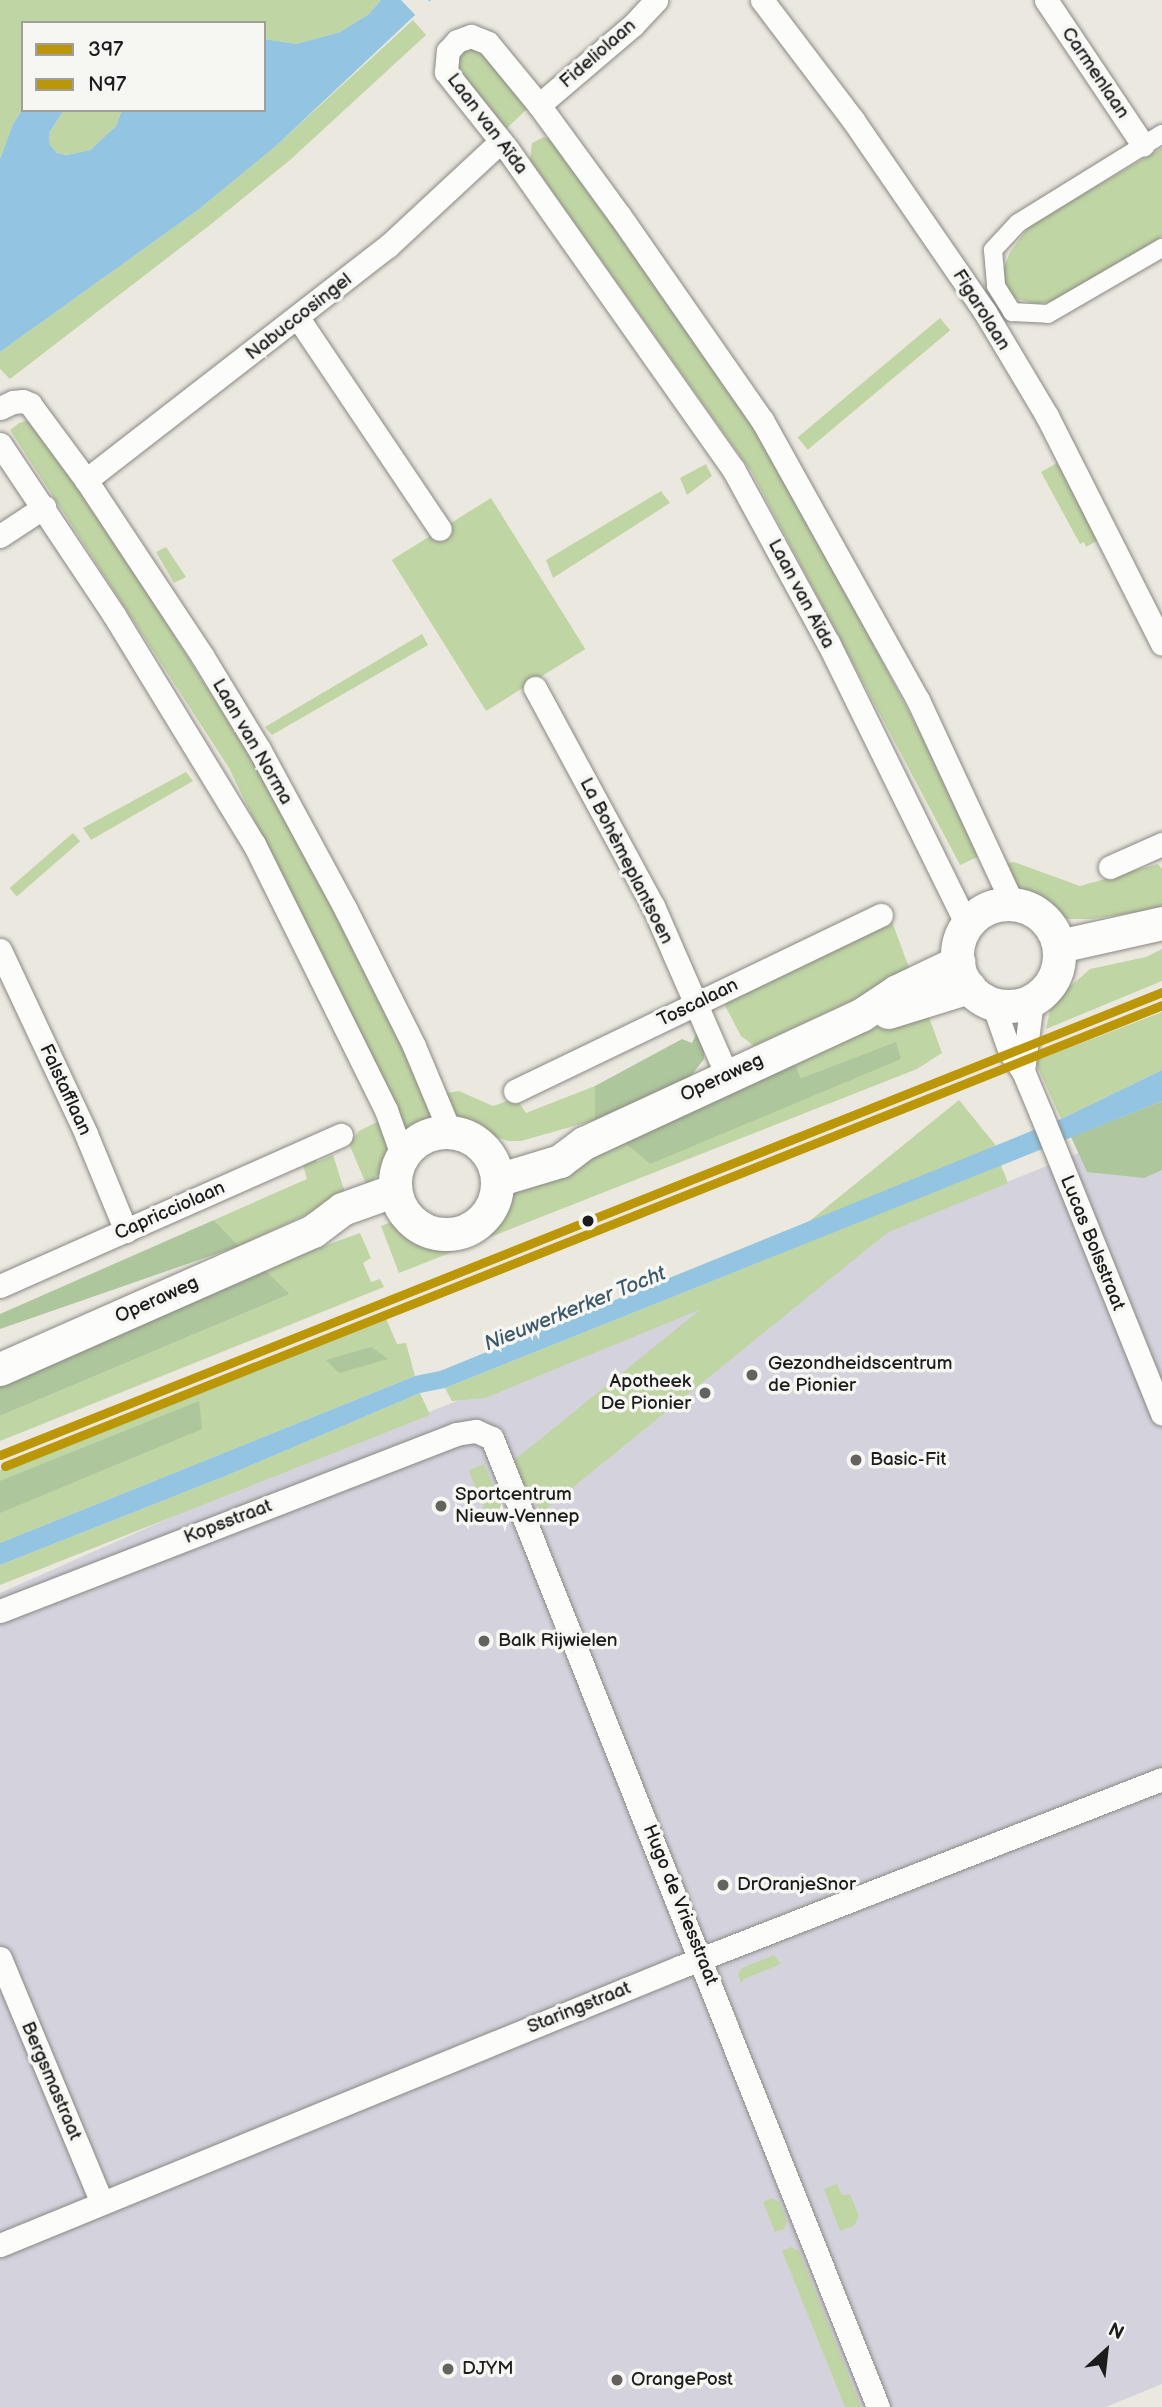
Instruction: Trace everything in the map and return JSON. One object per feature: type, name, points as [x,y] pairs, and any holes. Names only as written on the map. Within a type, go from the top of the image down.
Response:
[{"type":"main road","points":[[1013,905],[1034,911],[1046,920],[1059,946],[1055,975],[1047,988],[1031,1001],[1008,1006],[973,985],[957,949],[967,925],[990,907],[1013,905]]},
{"type":"main road","points":[[1059,946],[1162,923]]},
{"type":"main road","name":"Operaweg","points":[[493,1169],[560,1161],[584,1143],[862,1015],[897,991],[973,985]]},
{"type":"main road","points":[[450,1132],[473,1140],[493,1169],[491,1209],[482,1221],[462,1232],[440,1235],[426,1231],[399,1201],[397,1166],[402,1156],[423,1137],[450,1132]]},
{"type":"main road","name":"Operaweg","points":[[0,1369],[313,1231],[342,1209],[399,1201]]},
{"type":"street","name":"Fideliolaan","points":[[539,105],[633,25],[656,0]]},
{"type":"street","name":"Figarolaan","points":[[762,0],[853,120],[985,312],[1047,416],[1162,644]]},
{"type":"street","name":"Carmenlaan","points":[[1046,0],[1153,139]]},
{"type":"street","name":"Laan van Aïda","points":[[967,925],[828,643],[733,469],[501,141],[446,72],[448,51],[457,41],[471,36],[488,43],[539,105],[620,216],[776,442],[918,700],[1013,905]]},
{"type":"street","points":[[1153,139],[1018,223],[993,250],[996,286],[1012,312],[1048,314],[1162,247]]},
{"type":"street","name":"Nabuccosingel","points":[[86,480],[299,318],[388,246],[501,141]]},
{"type":"street","points":[[299,318],[440,529]]},
{"type":"street","name":"Laan van Norma","points":[[0,408],[13,402],[23,401],[30,404],[86,480],[155,582],[259,749],[382,979],[450,1132]]},
{"type":"street","points":[[0,444],[44,507],[196,745],[254,844],[386,1111],[402,1156]]},
{"type":"street","points":[[0,536],[44,507]]},
{"type":"street","name":"La Bohèmeplantsoen","points":[[535,688],[653,906],[727,1075]]},
{"type":"street","points":[[1110,867],[1162,844]]},
{"type":"street","name":"Toscalaan","points":[[515,1091],[881,915]]},
{"type":"street","name":"Falstafflaan","points":[[0,950],[86,1134],[126,1231]]},
{"type":"street","name":"Lucas Bolsstraat","points":[[973,985],[1023,1072],[1162,1413]]},
{"type":"street","name":"Lucas Bolsstraat","points":[[1023,1072],[1031,1001]]},
{"type":"street","name":"Capricciolaan","points":[[0,1286],[341,1135]]},
{"type":"street","name":"Hugo de Vriesstraat","points":[[457,1434],[476,1431],[492,1438],[878,2407]]},
{"type":"street","name":"Kopsstraat","points":[[0,1611],[457,1434]]},
{"type":"street","name":"Staringstraat","points":[[0,2245],[701,1959],[1162,1779]]},
{"type":"street","name":"Bergsmastraat","points":[[0,1958],[102,2203]]},
{"type":"shaded area","points":[[1162,1120],[1162,2384],[1106,2407],[0,2407],[0,1593],[226,1493]]},
{"type":"green space","points":[[0,0],[381,0],[369,14],[340,32],[296,44],[266,39],[266,21],[21,21],[21,111],[13,124],[0,159]]},
{"type":"green space","points":[[413,20],[426,35],[290,160],[10,379],[0,369],[0,352],[198,210],[277,145]]},
{"type":"green space","points":[[471,47],[479,51],[530,106],[503,132],[458,70],[458,54]]},
{"type":"green space","points":[[63,112],[121,112],[116,126],[90,150],[67,155],[57,153],[50,145],[49,133]]},
{"type":"green space","points":[[544,137],[557,142],[769,447],[984,854],[960,865],[751,471],[530,160],[532,143]]},
{"type":"green space","points":[[1162,148],[1162,236],[1067,298],[1037,304],[1013,298],[1001,276],[1010,252],[1030,225]]},
{"type":"green space","points":[[940,318],[950,330],[808,450],[798,438]]},
{"type":"green space","points":[[30,420],[41,424],[250,756],[370,973],[434,1117],[405,1132],[229,768],[10,430],[19,423]]},
{"type":"green space","points":[[1057,463],[1098,540],[1086,547],[1084,542],[1080,544],[1041,472]]},
{"type":"green space","points":[[706,464],[712,476],[687,495],[680,478]]},
{"type":"green space","points":[[661,491],[670,503],[553,578],[546,560]]},
{"type":"green space","points":[[491,498],[585,649],[486,711],[392,560]]},
{"type":"green space","points":[[166,547],[186,577],[174,583],[156,552]]},
{"type":"green space","points":[[422,634],[428,645],[272,735],[265,727]]},
{"type":"green space","points":[[186,772],[193,781],[91,840],[83,828]]},
{"type":"green space","points":[[73,833],[80,841],[17,896],[10,888]]},
{"type":"green space","points":[[1014,862],[1080,886],[1158,864],[1162,869],[1162,908],[1092,919],[1067,919],[1030,898],[1013,883],[1001,864]]},
{"type":"green space","points":[[891,919],[911,973],[754,1046],[741,1036],[722,1000]]},
{"type":"green space","points":[[1162,949],[1162,981],[1046,1029],[1050,1010],[1066,990],[1090,969],[1146,957]]},
{"type":"green space","points":[[1162,1012],[1162,1070],[1061,1119],[1035,1061]]},
{"type":"green space","points":[[929,1017],[942,1053],[917,1069],[399,1273],[381,1226],[389,1223],[445,1244],[471,1240],[492,1225],[506,1200],[525,1183],[540,1182],[625,1143],[650,1164],[895,1043],[801,1078],[794,1061],[851,1033]]},
{"type":"green space","points":[[697,1032],[704,1045],[704,1059],[691,1076],[595,1120],[595,1086],[682,1039],[692,1043]]},
{"type":"green space","points":[[896,1042],[901,1059],[650,1164],[625,1143],[794,1061],[801,1078]]},
{"type":"green space","points":[[595,1086],[595,1120],[521,1141],[508,1141],[482,1132],[453,1113],[441,1094],[459,1091],[493,1106],[516,1098],[526,1113]]},
{"type":"green space","points":[[959,1100],[996,1145],[542,1512],[506,1467]]},
{"type":"green space","points":[[1162,1101],[1162,1170],[1144,1178],[1087,1172],[1071,1137]]},
{"type":"green space","points":[[379,1121],[388,1147],[383,1170],[367,1186],[349,1144],[359,1131]]},
{"type":"green space","points":[[311,1155],[317,1162],[333,1155],[346,1196],[239,1246],[214,1220],[307,1179],[302,1162]]},
{"type":"green space","points":[[1001,1165],[1008,1183],[485,1398],[452,1401],[445,1388]]},
{"type":"green space","points":[[214,1220],[239,1246],[0,1329],[0,1314]]},
{"type":"green space","points":[[360,1233],[371,1258],[363,1263],[371,1282],[380,1279],[384,1287],[0,1441],[0,1416],[290,1294],[263,1268]]},
{"type":"green space","points":[[263,1268],[290,1294],[0,1416],[0,1381]]},
{"type":"green space","points":[[385,1316],[397,1344],[406,1343],[415,1376],[0,1543],[0,1470]]},
{"type":"green space","points":[[371,1347],[388,1359],[339,1373],[326,1360]]},
{"type":"green space","points":[[420,1393],[430,1415],[0,1585],[0,1565],[228,1475]]},
{"type":"green space","points":[[199,1401],[202,1429],[0,1513],[0,1481]]},
{"type":"green space","points":[[484,1464],[506,1516],[491,1523],[468,1471]]},
{"type":"green space","points":[[774,1955],[781,1964],[744,1979],[741,1984],[738,1974],[742,1968]]},
{"type":"green space","points":[[837,2184],[842,2195],[850,2194],[859,2216],[854,2226],[840,2231],[824,2189]]},
{"type":"green space","points":[[772,2198],[779,2202],[787,2221],[784,2229],[775,2232],[763,2202]]},
{"type":"green space","points":[[791,2247],[799,2251],[861,2407],[845,2407],[782,2251]]},
{"type":"water","points":[[381,0],[431,0],[277,145],[198,210],[0,352],[0,159],[13,124],[21,111],[63,112],[49,133],[50,145],[57,153],[67,155],[90,150],[116,126],[121,112],[266,112],[266,39],[296,44],[340,32],[369,14]]},
{"type":"water","points":[[1162,1070],[1162,1101],[445,1388],[420,1393],[228,1475],[0,1565],[0,1543],[415,1376],[440,1371],[1061,1119]]},
{"type":"pier","points":[[401,0],[428,0],[432,5],[419,19]]},
{"type":"transit line","name":"397","points":[[0,1455],[1162,992]]},
{"type":"transit line","name":"N97","points":[[5,1466],[1162,1005]]},
{"type":"place","name":"Gezondheidscentrum de Pionier","points":[[752,1375]]},
{"type":"place","name":"Apotheek De Pionier","points":[[705,1393]]},
{"type":"place","name":"Basic-Fit","points":[[856,1460]]},
{"type":"place","name":"Sportcentrum Nieuw-Vennep","points":[[441,1506]]},
{"type":"place","name":"Balk Rijwielen","points":[[484,1641]]},
{"type":"place","name":"DrOranjeSnor","points":[[723,1885]]},
{"type":"place","name":"DJYM","points":[[448,2369]]},
{"type":"place","name":"OrangePost","points":[[617,2380]]},
{"type":"water label","name":"Nieuwerkerker Tocht","points":[[575,1309]]}]
